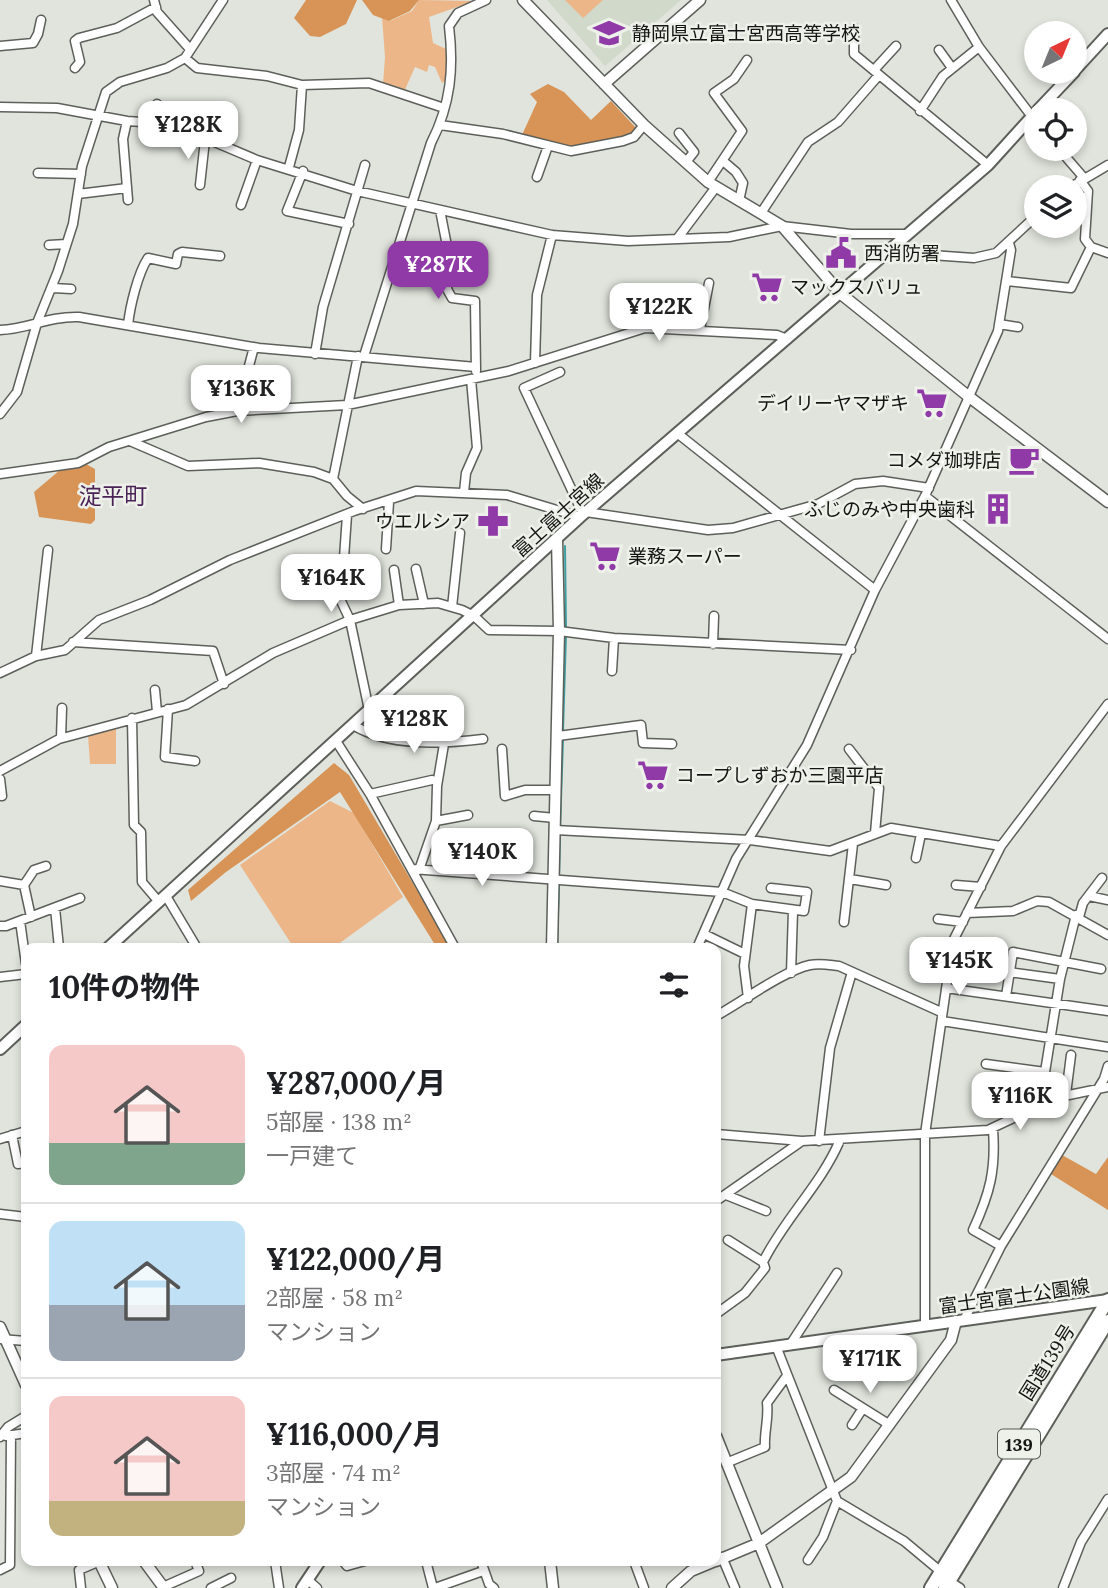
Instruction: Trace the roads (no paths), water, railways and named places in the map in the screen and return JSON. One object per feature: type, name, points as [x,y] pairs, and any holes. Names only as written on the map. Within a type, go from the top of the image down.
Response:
[{"type":"highway","name":"国道139号","points":[[949,1582],[1108,1300]]},
{"type":"highway","name":"国道139号","points":[[930,1588],[949,1582],[1108,1321]]},
{"type":"main road","name":"富士富士宮線","points":[[1087,57],[1108,34]]},
{"type":"main road","name":"富士富士宮線","points":[[1050,98],[1062,84]]},
{"type":"main road","name":"富士富士宮線","points":[[114,943],[583,514],[841,294],[988,164],[1024,126]]},
{"type":"main road","points":[[0,1049],[21,1030]]},
{"type":"main road","name":"富士宮富士公園線","points":[[721,1354],[1108,1300]]},
{"type":"main road","points":[[305,1584],[317,1566]]},
{"type":"street","points":[[0,414],[16,391],[37,323],[53,288],[78,194],[80,174],[106,92],[120,82],[167,68],[185,58],[189,48],[223,0]]},
{"type":"street","points":[[334,479],[347,405],[361,356],[431,143],[440,125],[453,66],[449,26],[458,13],[486,0]]},
{"type":"street","points":[[523,0],[644,125],[712,185],[782,226],[841,294],[968,396],[1108,502]]},
{"type":"street","points":[[604,84],[700,0]]},
{"type":"street","points":[[951,0],[979,47],[1024,102]]},
{"type":"street","points":[[75,68],[80,62],[75,41],[117,28],[155,4],[189,48]]},
{"type":"street","points":[[0,46],[33,43],[41,19]]},
{"type":"street","points":[[854,28],[855,54],[920,111],[988,164]]},
{"type":"street","points":[[761,213],[808,142],[838,122],[896,46]]},
{"type":"street","points":[[920,111],[952,68],[979,47]]},
{"type":"street","points":[[939,50],[952,68]]},
{"type":"street","points":[[185,58],[198,68],[267,76],[302,85],[359,81],[443,108]]},
{"type":"street","points":[[677,239],[743,131],[735,125],[714,93],[734,79],[747,60]]},
{"type":"street","points":[[289,167],[299,130],[302,85]]},
{"type":"street","points":[[156,123],[157,104]]},
{"type":"street","points":[[0,107],[57,108],[100,117],[186,128],[205,140],[257,160],[289,167],[357,191],[552,235],[628,242],[729,237],[782,226],[851,234],[907,234]]},
{"type":"street","points":[[127,121],[123,139],[128,200]]},
{"type":"street","points":[[440,125],[503,134],[571,151],[623,141],[634,136],[644,125]]},
{"type":"street","points":[[679,133],[694,152],[686,162]]},
{"type":"street","points":[[200,185],[205,140]]},
{"type":"street","points":[[537,177],[548,146]]},
{"type":"street","points":[[240,205],[257,160]]},
{"type":"street","points":[[723,161],[743,183],[739,201]]},
{"type":"street","points":[[1068,161],[1079,175]]},
{"type":"street","points":[[315,354],[323,307],[365,165]]},
{"type":"street","points":[[1087,176],[1108,165]]},
{"type":"street","points":[[303,172],[287,211],[349,224]]},
{"type":"street","points":[[38,173],[80,174]]},
{"type":"street","points":[[78,194],[127,188]]},
{"type":"street","points":[[440,210],[448,251],[447,289],[452,298],[475,301],[477,448],[466,473],[464,492]]},
{"type":"street","points":[[888,252],[974,258],[996,253],[1024,228]]},
{"type":"street","points":[[536,363],[537,295],[552,235]]},
{"type":"street","points":[[1086,238],[1091,247],[1108,253]]},
{"type":"street","points":[[700,943],[736,859],[807,745],[851,650],[875,590],[927,492],[989,354],[999,324],[1007,281],[1012,250],[1009,243]]},
{"type":"street","points":[[49,244],[66,244]]},
{"type":"street","points":[[1007,281],[1071,288],[1091,247]]},
{"type":"street","points":[[128,325],[131,298],[136,293],[148,258],[176,264],[178,254],[182,252],[220,256]]},
{"type":"street","points":[[700,329],[709,284]]},
{"type":"street","points":[[53,288],[71,289]]},
{"type":"street","points":[[648,328],[654,292]]},
{"type":"street","points":[[0,330],[37,323],[48,317],[64,316],[254,347],[361,356],[475,374]]},
{"type":"street","points":[[999,324],[1018,327]]},
{"type":"street","points":[[0,474],[78,463],[130,441],[206,417],[237,411],[347,405],[475,374],[536,363],[615,335],[648,328],[777,335],[787,339]]},
{"type":"street","points":[[237,411],[254,347]]},
{"type":"street","points":[[528,371],[534,384]]},
{"type":"street","points":[[560,372],[524,388],[583,514]]},
{"type":"street","points":[[677,433],[875,590]]},
{"type":"street","points":[[130,441],[188,466],[259,463],[334,479],[347,496],[363,509]]},
{"type":"street","points":[[0,673],[36,656],[57,654],[99,620],[150,600],[230,560],[416,491],[508,495],[583,514],[708,530],[733,528],[779,516],[818,504],[855,484],[870,481],[927,492],[1108,639]]},
{"type":"street","points":[[386,549],[389,502]]},
{"type":"street","points":[[348,515],[341,601],[350,620],[369,710]]},
{"type":"street","points":[[452,607],[460,533]]},
{"type":"street","points":[[552,943],[557,879],[558,830],[555,818],[564,631],[557,539]]},
{"type":"street","points":[[36,656],[48,550]]},
{"type":"street","points":[[416,569],[424,604]]},
{"type":"street","points":[[394,570],[400,605]]},
{"type":"street","points":[[0,771],[61,738],[186,705],[273,653],[350,620],[400,605],[452,607],[474,615],[489,630],[564,631],[614,638],[851,650]]},
{"type":"street","points":[[713,644],[714,616]]},
{"type":"street","points":[[612,671],[614,638]]},
{"type":"street","points":[[73,642],[214,651],[224,684]]},
{"type":"street","points":[[155,690],[157,712]]},
{"type":"street","points":[[925,1325],[926,1134],[950,955],[967,913],[1001,846],[1108,704]]},
{"type":"street","points":[[61,738],[62,708]]},
{"type":"street","points":[[168,709],[165,757],[195,761]]},
{"type":"street","points":[[132,718],[134,825],[141,832],[142,882],[163,899],[194,943]]},
{"type":"street","points":[[353,725],[373,735],[444,744],[483,739]]},
{"type":"street","points":[[561,736],[641,725],[643,743],[672,744]]},
{"type":"street","points":[[336,741],[415,869],[452,943]]},
{"type":"street","points":[[415,869],[436,821],[437,786],[444,744]]},
{"type":"street","points":[[502,749],[505,796],[537,788],[556,790]]},
{"type":"street","points":[[849,749],[879,788],[875,833]]},
{"type":"street","points":[[0,779],[2,796]]},
{"type":"street","points":[[370,794],[432,780]]},
{"type":"street","points":[[436,821],[468,815]]},
{"type":"street","points":[[534,816],[555,818]]},
{"type":"street","points":[[558,830],[750,840],[830,851],[891,828],[1001,846]]},
{"type":"street","points":[[916,858],[921,834]]},
{"type":"street","points":[[845,922],[853,844]]},
{"type":"street","points":[[31,917],[24,885],[34,870],[46,866]]},
{"type":"street","points":[[415,869],[722,892],[752,904],[804,911],[807,892],[771,888]]},
{"type":"street","points":[[1040,1101],[1064,960],[1077,916],[1102,878]]},
{"type":"street","points":[[850,880],[886,885]]},
{"type":"street","points":[[0,881],[24,885]]},
{"type":"street","points":[[956,885],[981,887]]},
{"type":"street","points":[[1089,896],[1108,900]]},
{"type":"street","points":[[0,926],[80,898]]},
{"type":"street","points":[[967,913],[1013,911],[1037,901],[1062,907],[1108,935]]},
{"type":"street","points":[[748,998],[745,954],[752,904]]},
{"type":"street","points":[[55,908],[58,943]]},
{"type":"street","points":[[791,973],[793,911]]},
{"type":"street","points":[[938,919],[963,922]]},
{"type":"street","points":[[20,921],[23,943]]},
{"type":"street","points":[[706,935],[745,954]]},
{"type":"street","points":[[923,950],[950,955]]},
{"type":"street","points":[[1006,996],[1013,952],[1101,969]]},
{"type":"street","points":[[721,1013],[791,973],[809,965],[823,964],[852,972],[942,1016],[1108,1047]]},
{"type":"street","points":[[819,1140],[830,1048],[852,972]]},
{"type":"street","points":[[1009,972],[1060,979]]},
{"type":"street","points":[[0,977],[21,975]]},
{"type":"street","points":[[946,988],[1108,1011]]},
{"type":"street","points":[[1066,1094],[1071,1055]]},
{"type":"street","points":[[986,1064],[1045,1072]]},
{"type":"street","points":[[721,1559],[759,1543],[858,1470],[951,1340],[1001,1246],[1103,1087],[1108,1066]]},
{"type":"street","points":[[721,1134],[802,1141],[993,1129],[1026,1112],[1040,1101],[1103,1087]]},
{"type":"street","points":[[993,1129],[995,1161],[988,1199],[973,1230],[1001,1246]]},
{"type":"street","points":[[0,1139],[21,1132]]},
{"type":"street","points":[[12,1135],[18,1164],[21,1164]]},
{"type":"street","points":[[763,1262],[775,1237],[811,1192],[841,1140]]},
{"type":"street","points":[[721,1198],[802,1141]]},
{"type":"street","points":[[726,1195],[766,1211]]},
{"type":"street","points":[[0,1214],[21,1216]]},
{"type":"street","points":[[721,1310],[745,1293],[765,1268],[763,1262],[729,1240]]},
{"type":"street","points":[[790,1345],[837,1272]]},
{"type":"street","points":[[0,1327],[21,1375]]},
{"type":"street","points":[[3,1339],[21,1341]]},
{"type":"street","points":[[776,1346],[837,1501],[823,1535],[808,1560]]},
{"type":"street","points":[[726,1463],[765,1447],[764,1434],[769,1421],[767,1403],[786,1377]]},
{"type":"street","points":[[834,1390],[890,1425]]},
{"type":"street","points":[[852,1425],[863,1408]]},
{"type":"street","points":[[0,1437],[8,1427],[21,1419]]},
{"type":"street","points":[[0,1437],[21,1434]]},
{"type":"street","points":[[0,1570],[10,1566],[4,1516],[11,1435]]},
{"type":"street","points":[[721,1450],[777,1588]]},
{"type":"street","points":[[1063,1588],[1081,1542],[1108,1499]]},
{"type":"street","points":[[837,1501],[904,1541],[949,1582]]},
{"type":"street","points":[[823,1535],[834,1541]]},
{"type":"street","points":[[721,1565],[735,1588]]},
{"type":"street","points":[[81,1588],[79,1570],[88,1566]]},
{"type":"street","points":[[101,1566],[111,1588]]},
{"type":"street","points":[[148,1566],[163,1587],[199,1571],[197,1566]]},
{"type":"street","points":[[276,1566],[279,1588]]},
{"type":"street","points":[[427,1566],[434,1588],[456,1584],[483,1571]]},
{"type":"street","points":[[482,1566],[494,1588]]},
{"type":"street","points":[[551,1566],[553,1588]]},
{"type":"street","points":[[636,1566],[644,1588]]},
{"type":"street","points":[[672,1588],[691,1571],[703,1566]]},
{"type":"street","points":[[211,1588],[232,1578]]},
{"type":"street","points":[[305,1584],[317,1588]]},
{"type":"waterway","points":[[565,546],[566,629]]},
{"type":"waterway","points":[[563,731],[566,635]]},
{"type":"waterway","points":[[560,829],[563,740]]},
{"type":"waterway","points":[[559,878],[560,834]]},
{"type":"waterway","points":[[557,943],[559,883]]},
{"type":"waterway","points":[[556,1566],[558,1588]]},
{"type":"place","name":"静岡県立富士宮西高等学校","points":[[609,33]]},
{"type":"place","name":"西消防署","points":[[841,253]]},
{"type":"place","name":"マックスバリュ","points":[[767,287]]},
{"type":"place","name":"デイリーヤマザキ","points":[[932,403]]},
{"type":"place","name":"コメダ珈琲店","points":[[1024,460]]},
{"type":"place","name":"ふじのみや中央歯科","points":[[998,509]]},
{"type":"place","name":"ウエルシア","points":[[493,521]]},
{"type":"place","name":"業務スーパー","points":[[605,556]]},
{"type":"place","name":"コープしずおか三園平店","points":[[653,775]]},
{"type":"district","name":"淀平町","points":[[113,495]]}]
